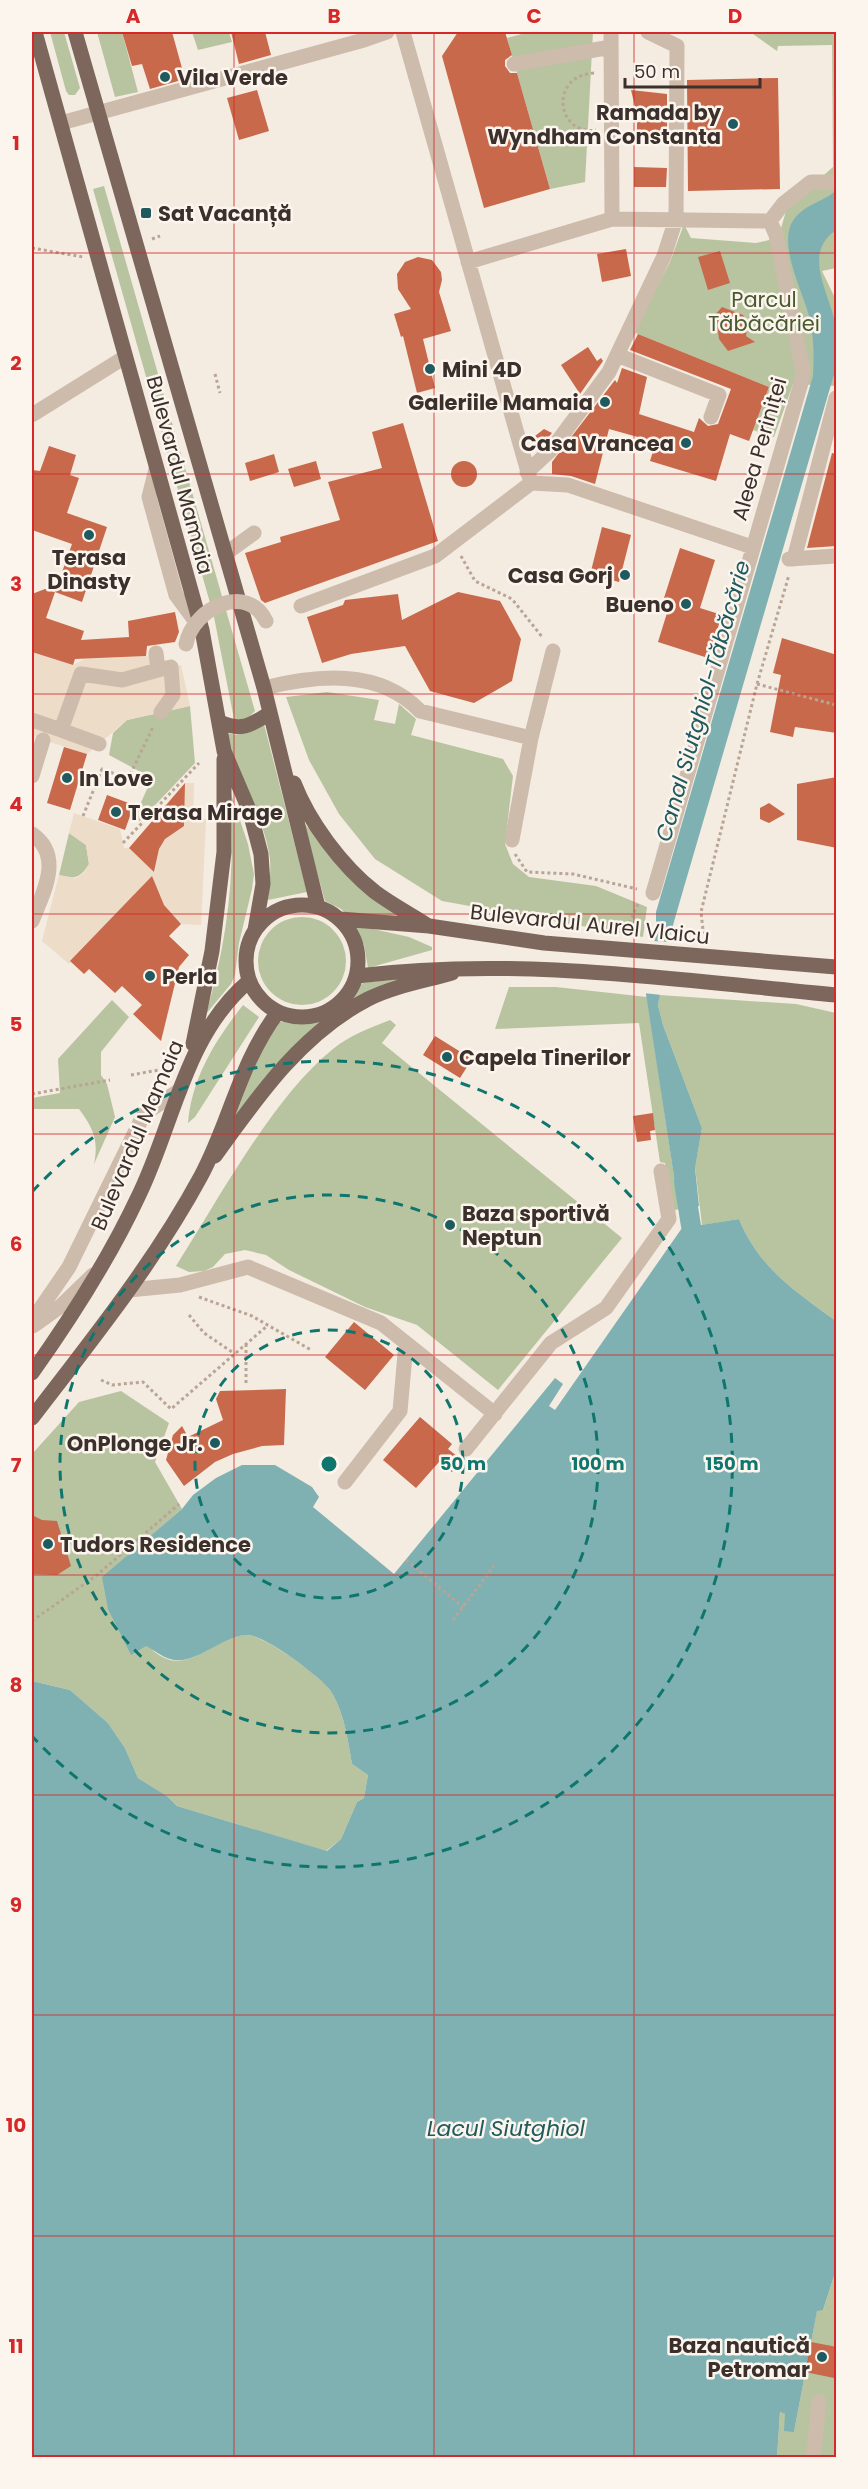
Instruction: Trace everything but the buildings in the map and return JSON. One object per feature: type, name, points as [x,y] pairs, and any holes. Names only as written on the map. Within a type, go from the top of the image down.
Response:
[{"type":"main road","name":"Bulevardul Mamaia","points":[[35,32],[202,630],[224,751],[250,812],[261,854],[263,884],[255,930]]},
{"type":"main road","name":"Bulevardul Mamaia","points":[[75,32],[100,112],[264,688],[318,907]]},
{"type":"main road","points":[[264,688],[283,754],[296,789],[317,825],[354,872],[375,892],[429,927]]},
{"type":"main road","points":[[220,722],[233,728],[250,725],[270,713]]},
{"type":"main road","points":[[189,1065],[212,951],[224,852],[224,751]]},
{"type":"main road","points":[[304,905],[318,907],[340,919],[354,938],[357,950],[357,976],[343,1001],[319,1016],[305,1018],[278,1012],[256,994],[249,981],[246,955],[255,930],[264,919],[283,909],[304,905]]},
{"type":"main road","name":"Bulevardul Aurel Vlaicu","points":[[340,919],[429,927],[618,950],[714,954],[837,967]]},
{"type":"main road","points":[[32,1418],[129,1290],[201,1175],[270,1079],[330,1024],[368,999],[388,991],[475,967]]},
{"type":"main road","points":[[357,976],[420,968],[547,968],[837,995]]},
{"type":"main road","name":"Bulevardul Mamaia","points":[[32,1372],[99,1269],[140,1195],[189,1065],[213,1019],[231,996],[249,981]]},
{"type":"main road","points":[[201,1175],[247,1061],[278,1012]]},
{"type":"street","points":[[62,123],[364,36],[387,32]]},
{"type":"street","points":[[403,32],[529,477]]},
{"type":"street","points":[[301,606],[435,556],[529,477],[609,372],[664,256],[676,219],[677,46],[648,32]]},
{"type":"street","points":[[514,64],[611,39],[612,219]]},
{"type":"street","points":[[468,262],[612,219],[770,221],[783,204],[811,182],[834,182]]},
{"type":"street","name":"Aleea Periniței","points":[[653,893],[803,371],[776,236],[770,221]]},
{"type":"street","points":[[618,355],[719,395],[711,417]]},
{"type":"street","points":[[32,415],[125,357]]},
{"type":"street","points":[[837,398],[791,559],[837,556]]},
{"type":"street","points":[[529,477],[568,485],[752,547]]},
{"type":"street","points":[[225,554],[254,533]]},
{"type":"street","points":[[186,644],[197,619],[215,605],[251,604],[261,611],[266,621]]},
{"type":"street","points":[[512,840],[531,738],[553,651]]},
{"type":"street","points":[[156,653],[158,670]]},
{"type":"street","points":[[61,730],[81,674],[122,680],[171,667],[173,694],[161,712]]},
{"type":"street","points":[[264,688],[319,677],[353,679],[387,687],[409,700],[420,711],[531,738]]},
{"type":"street","points":[[32,720],[99,744]]},
{"type":"street","points":[[32,776],[43,740]]},
{"type":"street","points":[[32,834],[38,838],[46,851],[50,864],[49,877],[32,921]]},
{"type":"street","points":[[32,1321],[69,1267],[144,1114],[180,1090]]},
{"type":"street","points":[[466,1449],[551,1343],[606,1308],[669,1219],[661,1171]]},
{"type":"street","points":[[129,1290],[180,1285],[248,1268],[381,1323],[495,1414]]},
{"type":"street","points":[[32,1327],[61,1306],[99,1269]]},
{"type":"street","points":[[345,1482],[400,1411],[406,1343]]},
{"type":"street","points":[[813,2457],[819,2402]]},
{"type":"path","points":[[611,81],[594,73],[584,74],[568,85],[562,102],[568,119],[583,129],[601,129],[612,123]]},
{"type":"path","points":[[150,239],[160,236]]},
{"type":"path","points":[[32,248],[83,257]]},
{"type":"path","points":[[215,374],[220,393]]},
{"type":"path","points":[[453,542],[475,581],[512,599],[553,651]]},
{"type":"path","points":[[714,954],[703,930],[701,912],[757,684],[791,559]]},
{"type":"path","points":[[757,684],[837,705]]},
{"type":"path","points":[[83,816],[102,769],[128,779],[161,712]]},
{"type":"path","points":[[123,843],[199,763]]},
{"type":"path","points":[[512,840],[516,859],[527,872],[573,874],[628,885],[644,892],[624,935]]},
{"type":"path","points":[[131,1075],[164,1069]]},
{"type":"path","points":[[32,1094],[110,1080]]},
{"type":"path","points":[[189,1295],[216,1301],[252,1316],[311,1350]]},
{"type":"path","points":[[189,1315],[204,1333],[235,1354]]},
{"type":"path","points":[[101,1380],[112,1385],[143,1382],[171,1409],[267,1326]]},
{"type":"path","points":[[246,1344],[246,1384]]},
{"type":"path","points":[[32,1621],[60,1604],[97,1575],[179,1504]]},
{"type":"path","points":[[406,1560],[463,1607]]},
{"type":"path","points":[[453,1620],[494,1566]]},
{"type":"green space","points":[[50,32],[64,32],[80,88],[75,95],[69,95],[66,91]]},
{"type":"green space","points":[[97,32],[122,32],[138,92],[115,97]]},
{"type":"green space","points":[[192,32],[229,32],[232,42],[198,50]]},
{"type":"green space","points":[[529,32],[593,32],[585,182],[550,189],[507,38]]},
{"type":"green space","name":"Parcul Tăbăcăriei","points":[[750,32],[836,32],[836,268],[822,271],[836,300],[836,386],[793,384],[774,437],[753,430],[769,387],[633,332],[670,262],[684,224],[691,238],[756,243],[778,238],[787,208],[833,167],[832,45],[778,46],[777,51]]},
{"type":"green space","points":[[104,186],[255,711],[246,720],[234,719],[214,617],[93,189]]},
{"type":"green space","points":[[327,692],[379,700],[374,720],[395,724],[399,704],[416,719],[411,735],[503,759],[513,776],[505,844],[513,864],[529,877],[596,886],[647,907],[643,937],[442,901],[375,859],[339,814],[309,760],[286,697]]},
{"type":"green space","points":[[190,706],[195,763],[140,821],[134,818],[152,778],[109,755],[113,733],[127,720]]},
{"type":"green space","points":[[264,724],[307,892],[268,900],[269,853],[227,733],[237,735],[246,733]]},
{"type":"green space","points":[[230,791],[248,844],[254,874],[239,943],[235,975],[231,984],[206,1014],[220,958],[228,904],[232,848]]},
{"type":"green space","points":[[303,822],[402,918],[348,916],[341,909],[325,901]]},
{"type":"green space","points":[[69,833],[86,845],[89,864],[76,877],[59,875]]},
{"type":"green space","points":[[302,917],[319,921],[333,930],[342,944],[346,961],[342,978],[333,992],[319,1001],[302,1005],[285,1001],[271,992],[262,978],[258,961],[262,944],[271,930],[285,921]]},
{"type":"green space","points":[[351,924],[409,937],[432,947],[432,950],[368,968],[364,945]]},
{"type":"green space","points":[[440,973],[356,1002],[219,1142],[258,1055],[280,1022],[312,1023],[335,1012],[363,983]]},
{"type":"green space","points":[[509,987],[556,987],[647,997],[679,1209],[672,1211],[665,1163],[660,1162],[639,1023],[495,1029]]},
{"type":"green space","points":[[659,995],[796,1004],[836,1013],[836,1321],[793,1288],[768,1265],[747,1236],[739,1219],[702,1225],[695,1167],[702,1128],[663,1025],[658,1005]]},
{"type":"green space","points":[[112,1000],[129,1017],[101,1052],[101,1075],[107,1084],[115,1117],[94,1164],[96,1148],[94,1135],[79,1109],[32,1109],[32,1098],[60,1093],[58,1059]]},
{"type":"green space","points":[[243,1005],[259,1017],[195,1117],[188,1123],[194,1090],[206,1060]]},
{"type":"green space","name":"Baza sportivă Neptun","points":[[390,1020],[396,1025],[382,1043],[622,1238],[498,1390],[417,1325],[365,1307],[289,1270],[266,1255],[245,1250],[225,1254],[213,1267],[204,1271],[189,1272],[176,1266],[228,1181],[289,1094],[333,1049],[360,1032]]},
{"type":"green space","points":[[121,1391],[169,1423],[155,1462],[182,1509],[103,1577],[131,1625],[149,1647],[159,1655],[180,1661],[228,1639],[247,1635],[266,1642],[292,1657],[330,1690],[342,1716],[352,1764],[368,1775],[364,1798],[357,1802],[341,1839],[326,1851],[177,1806],[167,1796],[138,1778],[125,1748],[108,1723],[70,1690],[32,1681],[32,1454],[79,1402]]},
{"type":"green space","name":"Baza nautică Petromar","points":[[836,2270],[836,2457],[777,2458],[780,2412],[785,2414],[794,2432],[817,2310],[823,2310]]},
{"type":"shaded area","points":[[162,651],[165,668],[181,665],[190,706],[127,720],[87,754],[32,736],[32,652],[73,665],[85,659],[147,656]]},
{"type":"shaded area","points":[[185,783],[194,783],[193,818],[206,819],[201,925],[181,924],[164,905],[152,877],[69,964],[42,941],[59,875],[76,878],[84,873],[89,864],[86,845],[69,833],[74,813],[120,829],[124,848],[129,848],[155,872],[159,849],[165,839],[183,825]]},
{"type":"water","points":[[836,190],[836,230],[826,240],[820,251],[819,263],[836,329],[835,371],[669,939],[658,1005],[663,1025],[702,1128],[695,1168],[699,1206],[679,1209],[646,994],[656,931],[656,912],[813,376],[814,351],[811,325],[790,255],[789,229],[800,213]]},
{"type":"water","name":"Lacul Siutghiol","points":[[739,1219],[747,1236],[768,1265],[793,1288],[836,1321],[836,2270],[823,2310],[817,2311],[794,2432],[784,2431],[785,2414],[780,2412],[777,2458],[32,2458],[32,1681],[70,1690],[108,1723],[125,1748],[138,1778],[167,1796],[177,1806],[327,1851],[341,1839],[357,1802],[364,1798],[368,1775],[352,1764],[342,1716],[330,1690],[315,1675],[278,1648],[247,1635],[228,1640],[189,1659],[170,1659],[146,1646],[131,1655],[108,1609],[102,1577],[182,1509],[193,1495],[216,1478],[242,1465],[275,1465],[312,1487],[319,1497],[313,1507],[394,1574],[555,1378],[563,1384],[549,1406],[555,1410],[682,1228]]},
{"type":"pier","points":[[652,941],[672,942],[662,995],[643,993]]},
{"type":"waterway","name":"Canal Siutghiol-Tăbăcărie","points":[[684,1182],[691,1226]]},
{"type":"place","name":"Vila Verde","points":[[165,77]]},
{"type":"place","name":"Ramada by Wyndham Constanta","points":[[733,124]]},
{"type":"place","name":"Sat Vacanță","points":[[146,213]]},
{"type":"place","name":"Mini 4D","points":[[430,369]]},
{"type":"place","name":"Galeriile Mamaia","points":[[605,402]]},
{"type":"place","name":"Casa Vrancea","points":[[686,443]]},
{"type":"place","name":"Terasa Dinasty","points":[[89,535]]},
{"type":"place","name":"Casa Gorj","points":[[625,575]]},
{"type":"place","name":"Bueno","points":[[686,604]]},
{"type":"place","name":"In Love","points":[[67,778]]},
{"type":"place","name":"Terasa Mirage","points":[[116,812]]},
{"type":"place","name":"Perla","points":[[150,976]]},
{"type":"place","name":"Capela Tinerilor","points":[[447,1057]]},
{"type":"place","name":"Baza sportivă Neptun","points":[[450,1225]]},
{"type":"place","name":"OnPlonge Jr.","points":[[215,1443]]},
{"type":"place","name":"Tudors Residence","points":[[48,1544]]},
{"type":"place","name":"Baza nautică Petromar","points":[[822,2357]]}]
